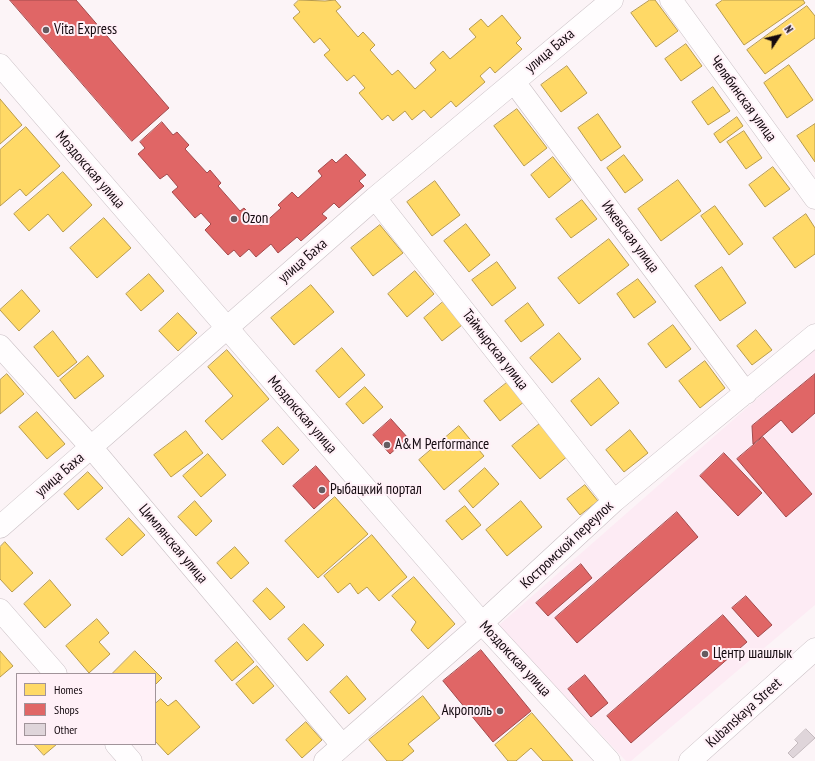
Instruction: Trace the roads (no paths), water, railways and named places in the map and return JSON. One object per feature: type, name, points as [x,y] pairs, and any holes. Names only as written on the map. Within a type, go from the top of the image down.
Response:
[{"type":"street","name":"улица Баха","points":[[0,527],[375,198],[612,0]]},
{"type":"street","name":"Челябинская улица","points":[[671,0],[815,198]]},
{"type":"street","name":"Моздокская улица","points":[[0,66],[482,623],[609,761]]},
{"type":"street","name":"Ижевская улица","points":[[514,82],[746,393]]},
{"type":"street","name":"Таймырская улица","points":[[375,198],[614,501]]},
{"type":"street","name":"Костромской переулок","points":[[325,761],[482,623],[614,501],[815,335]]},
{"type":"street","name":"Цимлянская улица","points":[[0,346],[91,447],[342,745]]},
{"type":"street","points":[[0,610],[55,673]]},
{"type":"street","name":"Kubanskaya Street","points":[[690,761],[815,649]]},
{"type":"street","points":[[117,745],[131,761]]},
{"type":"place","name":"Vita Express","points":[[46,30]]},
{"type":"place","name":"Ozon","points":[[234,219]]},
{"type":"place","name":"A&M Performance","points":[[387,445]]},
{"type":"place","name":"Рыбацкий портал","points":[[322,490]]},
{"type":"place","name":"Центр шашлык","points":[[705,654]]},
{"type":"place","name":"Акрополь","points":[[500,711]]}]
